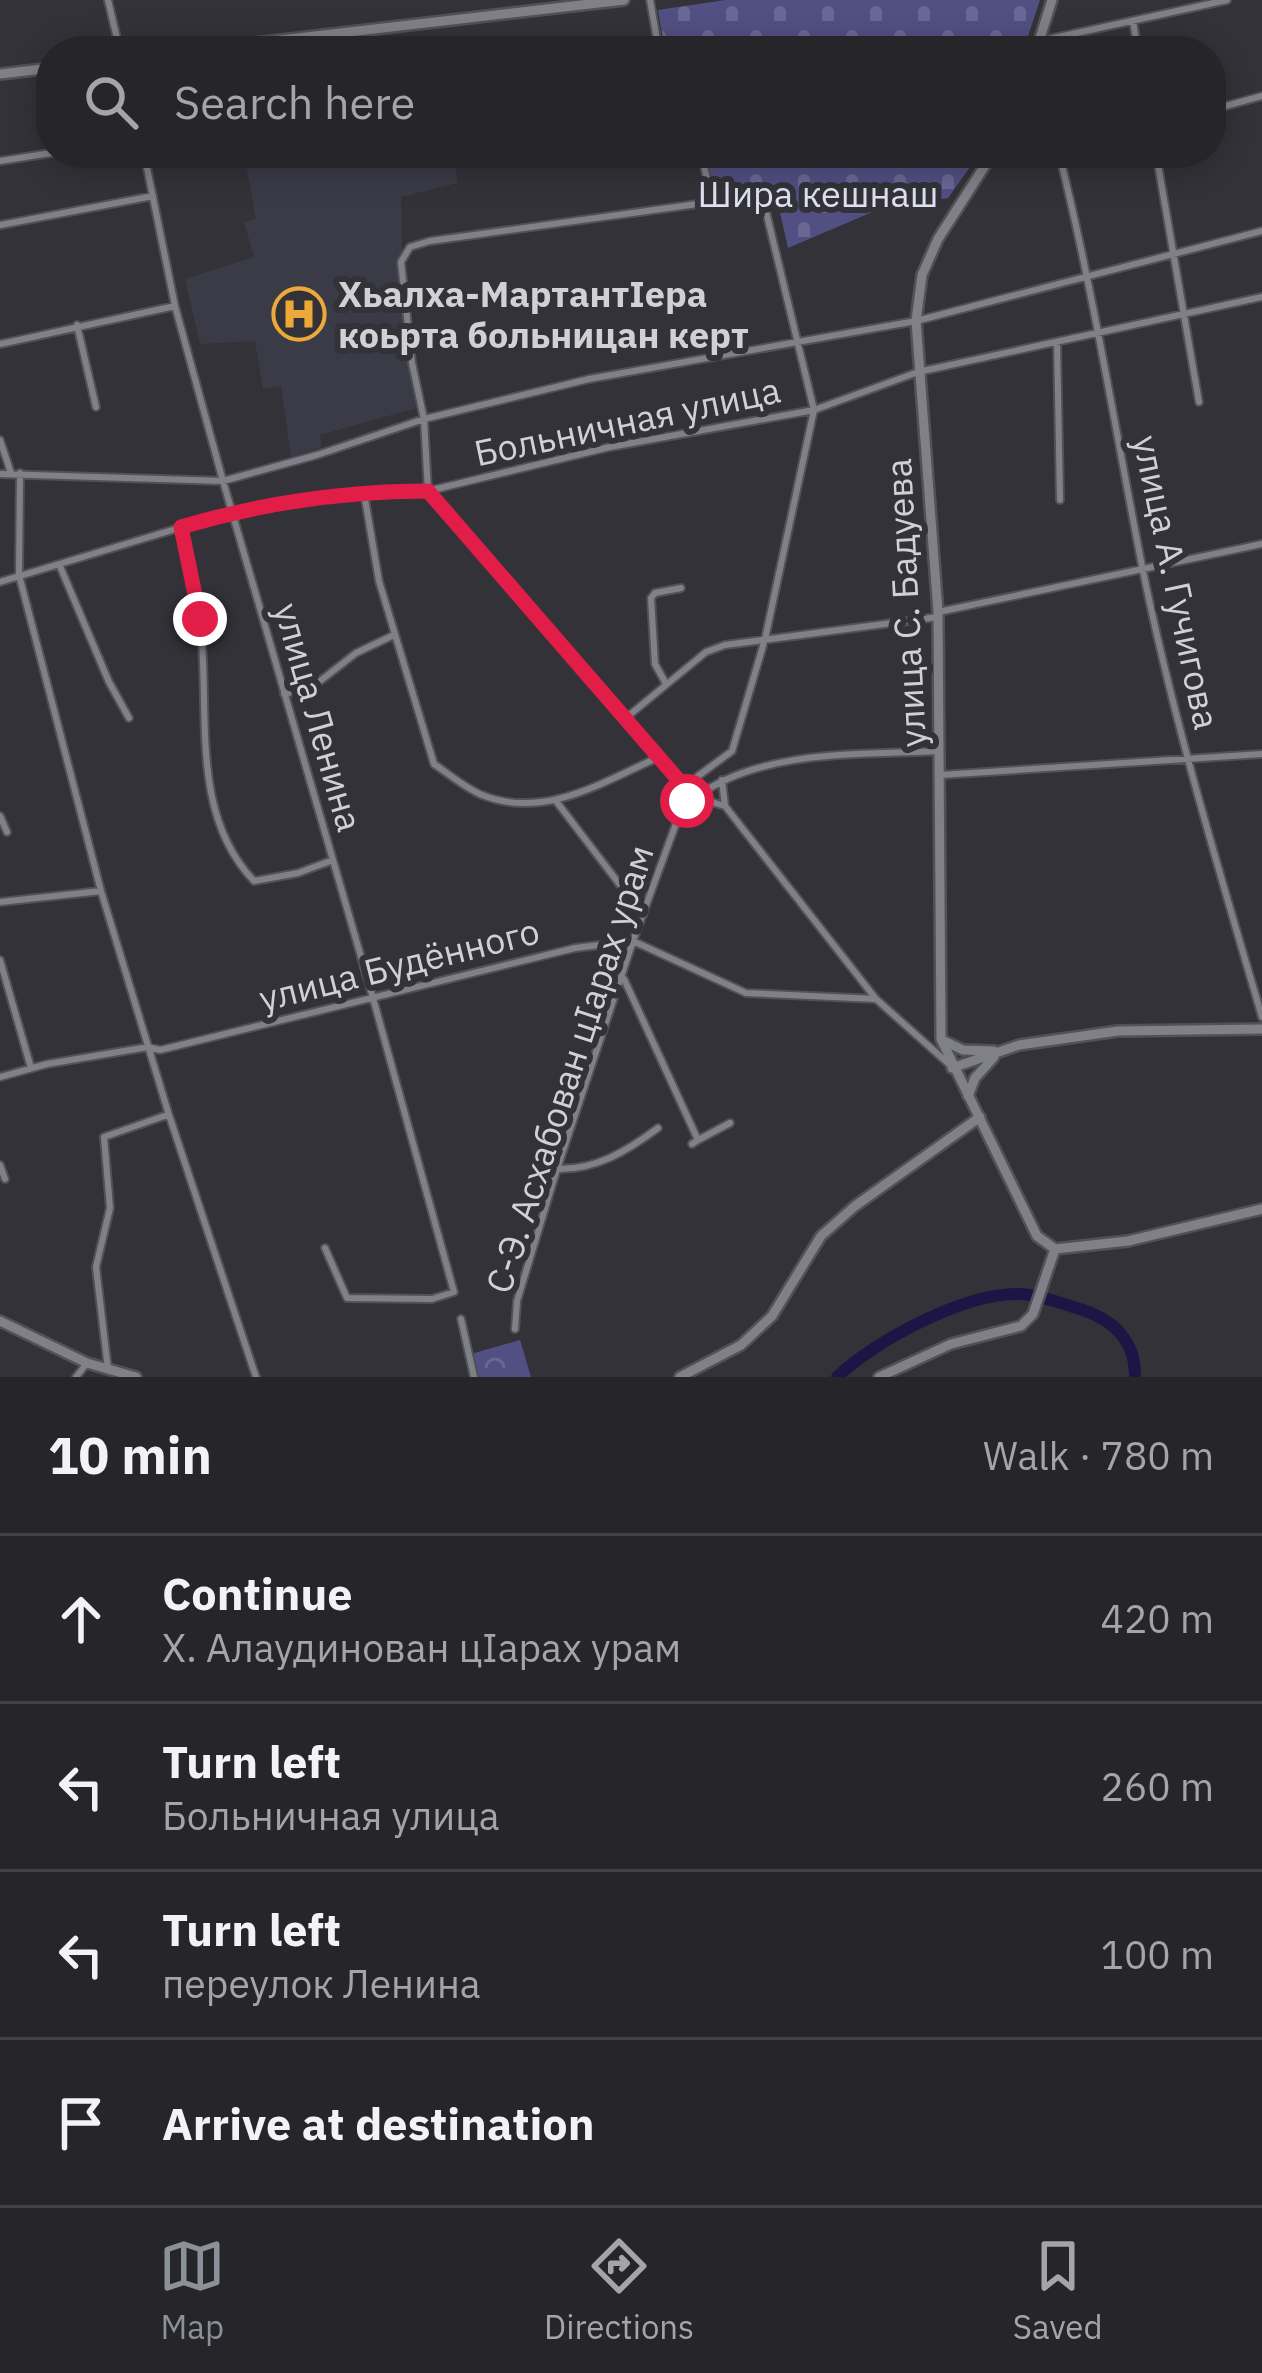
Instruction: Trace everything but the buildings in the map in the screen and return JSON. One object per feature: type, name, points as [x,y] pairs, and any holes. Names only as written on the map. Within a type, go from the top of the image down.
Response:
[{"type":"main road","points":[[300,36],[544,4],[624,0]]},
{"type":"main road","points":[[1041,36],[1052,0]]},
{"type":"main road","points":[[0,74],[36,70]]},
{"type":"main road","name":"улица С. Бадуева","points":[[983,168],[938,239],[922,275],[916,321],[938,615],[941,1039],[1037,1236],[1055,1249]]},
{"type":"main road","points":[[952,1068],[1000,1052],[1118,1031],[1262,1028]]},
{"type":"main road","points":[[941,1039],[963,1050],[1000,1052]]},
{"type":"main road","points":[[968,1096],[975,1078],[1000,1052]]},
{"type":"main road","points":[[680,1377],[741,1346],[772,1316],[820,1235],[980,1117]]},
{"type":"main road","points":[[879,1377],[951,1344],[1021,1326],[1033,1314],[1055,1249],[1128,1241],[1262,1209]]},
{"type":"main road","points":[[0,1321],[87,1363],[136,1377]]},
{"type":"street","points":[[108,0],[116,36]]},
{"type":"street","points":[[650,0],[656,36]]},
{"type":"street","points":[[1076,36],[1227,0]]},
{"type":"street","points":[[1133,21],[1136,36]]},
{"type":"street","points":[[1226,106],[1262,96]]},
{"type":"street","points":[[0,160],[36,155]]},
{"type":"street","name":"улица Ленина","points":[[147,168],[175,305],[223,481],[454,1292],[432,1300],[347,1298],[325,1248]]},
{"type":"street","points":[[704,168],[712,201],[410,247],[401,262],[412,364],[424,419],[428,491],[688,791],[725,806],[876,999],[952,1068]]},
{"type":"street","name":"улица А. Гучигова","points":[[1063,168],[1089,275],[1143,568],[1186,759],[1262,1017]]},
{"type":"street","points":[[1159,168],[1199,402]]},
{"type":"street","name":"С-Э. Асхабован цIарах урам","points":[[515,1329],[517,1301],[557,1169],[688,791],[698,776],[732,751],[764,639],[814,410],[766,199],[750,195],[712,201]]},
{"type":"street","points":[[0,225],[153,196]]},
{"type":"street","points":[[0,473],[223,481],[424,419],[589,379],[916,321],[1262,231]]},
{"type":"street","name":"Больничная улица","points":[[0,582],[232,512],[364,492],[428,491],[610,447],[814,410],[919,372],[1262,297]]},
{"type":"street","points":[[0,344],[175,305]]},
{"type":"street","points":[[77,325],[96,407]]},
{"type":"street","points":[[1057,342],[1060,500]]},
{"type":"street","points":[[0,440],[15,473],[20,575],[101,891],[256,1377]]},
{"type":"street","points":[[364,492],[379,581],[434,764],[482,795],[541,804],[659,757]]},
{"type":"street","points":[[181,527],[200,619],[212,799],[224,836],[238,864],[254,881],[333,860]]},
{"type":"street","points":[[627,716],[706,652],[764,639],[938,615],[1262,544]]},
{"type":"street","points":[[59,563],[129,718]]},
{"type":"street","points":[[665,682],[656,664],[651,598],[680,588]]},
{"type":"street","points":[[284,694],[314,685],[356,652],[394,634]]},
{"type":"street","points":[[699,795],[722,778],[795,762],[940,752]]},
{"type":"street","points":[[940,775],[1262,754]]},
{"type":"street","points":[[722,778],[725,806]]},
{"type":"street","points":[[556,801],[644,915]]},
{"type":"street","points":[[0,817],[7,832]]},
{"type":"street","points":[[0,902],[101,891]]},
{"type":"street","points":[[633,941],[746,993],[876,999]]},
{"type":"street","name":"улица Будённого","points":[[0,1077],[148,1047],[160,1050],[575,948],[633,941]]},
{"type":"street","points":[[0,960],[31,1068]]},
{"type":"street","points":[[622,976],[695,1142],[730,1123]]},
{"type":"street","points":[[108,1369],[96,1267],[110,1208],[104,1137],[169,1115]]},
{"type":"street","points":[[557,1169],[584,1169],[633,1147],[658,1128]]},
{"type":"street","points":[[0,1165],[5,1179]]},
{"type":"street","points":[[460,1319],[474,1377]]},
{"type":"street","points":[[76,1377],[87,1363]]},
{"type":"shaded area","name":"Хьалха-МартантIера коьрта больницан керт","points":[[247,168],[456,168],[458,183],[401,197],[403,287],[420,407],[320,435],[322,447],[291,457],[281,386],[263,389],[255,341],[200,344],[185,279],[254,257],[244,222],[256,219]]},
{"type":"green space","points":[[725,0],[1040,0],[1028,36],[662,36],[658,10]]},
{"type":"green space","name":"Шира кешнаш","points":[[709,168],[969,168],[948,198],[884,207],[788,248],[770,188],[714,185]]},
{"type":"green space","points":[[520,1340],[531,1377],[476,1377],[471,1354]]},
{"type":"waterway","points":[[837,1377],[874,1348],[923,1321],[974,1301],[1020,1294],[1105,1320],[1127,1343],[1135,1377]]},
{"type":"place","name":"Хьалха-МартантIера коьрта больницан керт","points":[[299,314]]},
{"type":"route","points":[[200,619],[181,527],[232,512],[319,498],[428,491],[627,716],[688,791],[687,801]]}]
